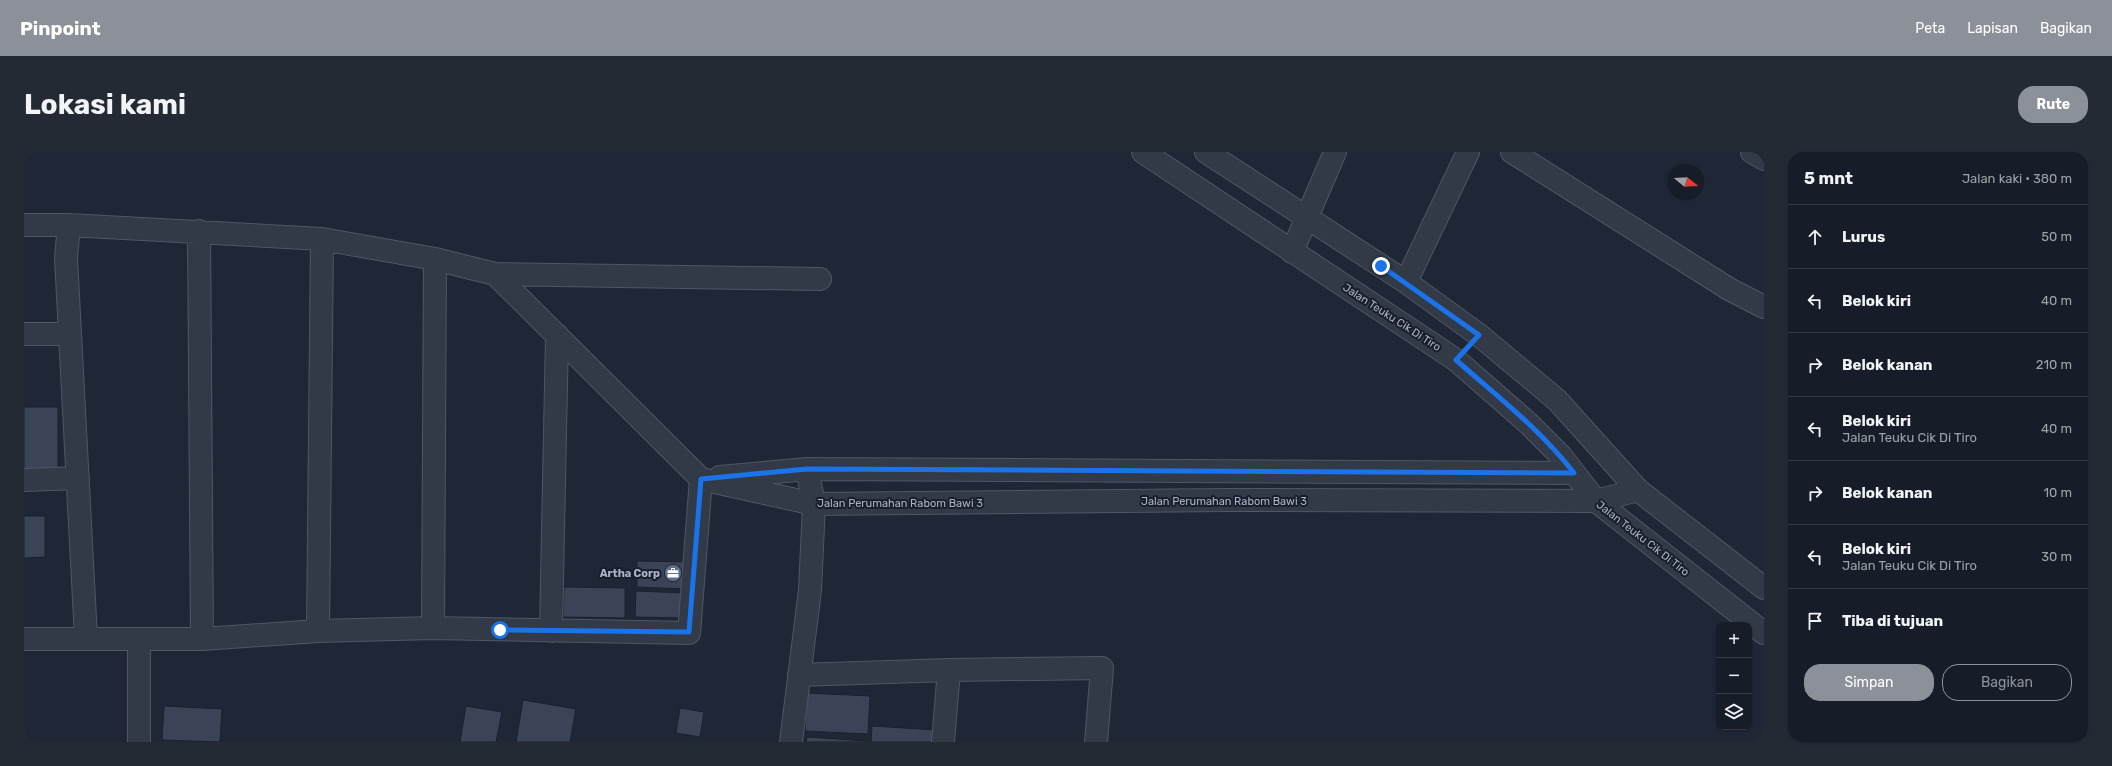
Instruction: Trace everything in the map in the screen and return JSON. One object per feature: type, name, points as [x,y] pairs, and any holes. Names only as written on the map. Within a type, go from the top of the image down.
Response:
[{"type":"street","name":"Jalan Teuku Cik Di Tiro","points":[[1143,152],[1456,360],[1528,423],[1561,456],[1596,501],[1764,633]]},
{"type":"street","points":[[1206,152],[1406,282],[1479,335],[1557,400],[1638,490],[1764,588]]},
{"type":"street","points":[[1292,252],[1335,152]]},
{"type":"street","points":[[1406,282],[1468,152]]},
{"type":"street","points":[[1512,152],[1728,289],[1764,307]]},
{"type":"street","points":[[1752,152],[1764,159]]},
{"type":"street","points":[[24,225],[69,225],[199,231],[322,239],[435,259],[495,274],[820,279]]},
{"type":"street","points":[[69,225],[66,258],[86,638]]},
{"type":"street","points":[[199,231],[202,639]]},
{"type":"street","points":[[318,631],[322,239]]},
{"type":"street","points":[[433,628],[435,259]]},
{"type":"street","points":[[24,639],[202,639],[318,631],[433,628],[689,632],[701,479],[495,274]]},
{"type":"street","points":[[24,334],[70,334]]},
{"type":"street","points":[[551,631],[557,335]]},
{"type":"street","points":[[1456,360],[1479,335]]},
{"type":"street","points":[[701,479],[807,469],[1574,473]]},
{"type":"street","points":[[791,742],[810,590],[814,504],[807,469]]},
{"type":"street","points":[[24,480],[78,478]]},
{"type":"street","name":"Jalan Perumahan Rabom Bawi 3","points":[[701,479],[814,504],[1219,500],[1596,501],[1638,490]]},
{"type":"street","points":[[139,640],[139,742]]},
{"type":"street","points":[[799,675],[950,670],[1102,668],[1096,742]]},
{"type":"street","points":[[943,742],[950,670]]},
{"type":"building","points":[[24,407],[58,407],[58,471],[24,471]]},
{"type":"building","points":[[24,516],[45,516],[45,557],[24,558]]},
{"type":"building","points":[[637,561],[687,562],[686,589],[637,587]]},
{"type":"building","points":[[564,587],[625,588],[625,618],[563,617]]},
{"type":"building","points":[[636,591],[685,593],[684,618],[635,617]]},
{"type":"building","points":[[807,693],[870,696],[868,734],[805,731]]},
{"type":"building","points":[[523,700],[576,709],[570,742],[516,742]]},
{"type":"building","points":[[164,706],[222,709],[220,742],[162,740]]},
{"type":"building","points":[[466,706],[502,712],[496,742],[460,742]]},
{"type":"building","points":[[680,708],[704,712],[700,737],[676,733]]},
{"type":"building","points":[[872,726],[936,730],[935,742],[871,742]]},
{"type":"building","points":[[807,737],[867,741],[867,742],[806,742]]},
{"type":"place","name":"Artha Corp","points":[[673,573]]},
{"type":"route","points":[[500,630],[689,632],[701,479],[807,469],[1574,473],[1561,456],[1528,423],[1456,360],[1479,335],[1406,282],[1381,266]]}]
